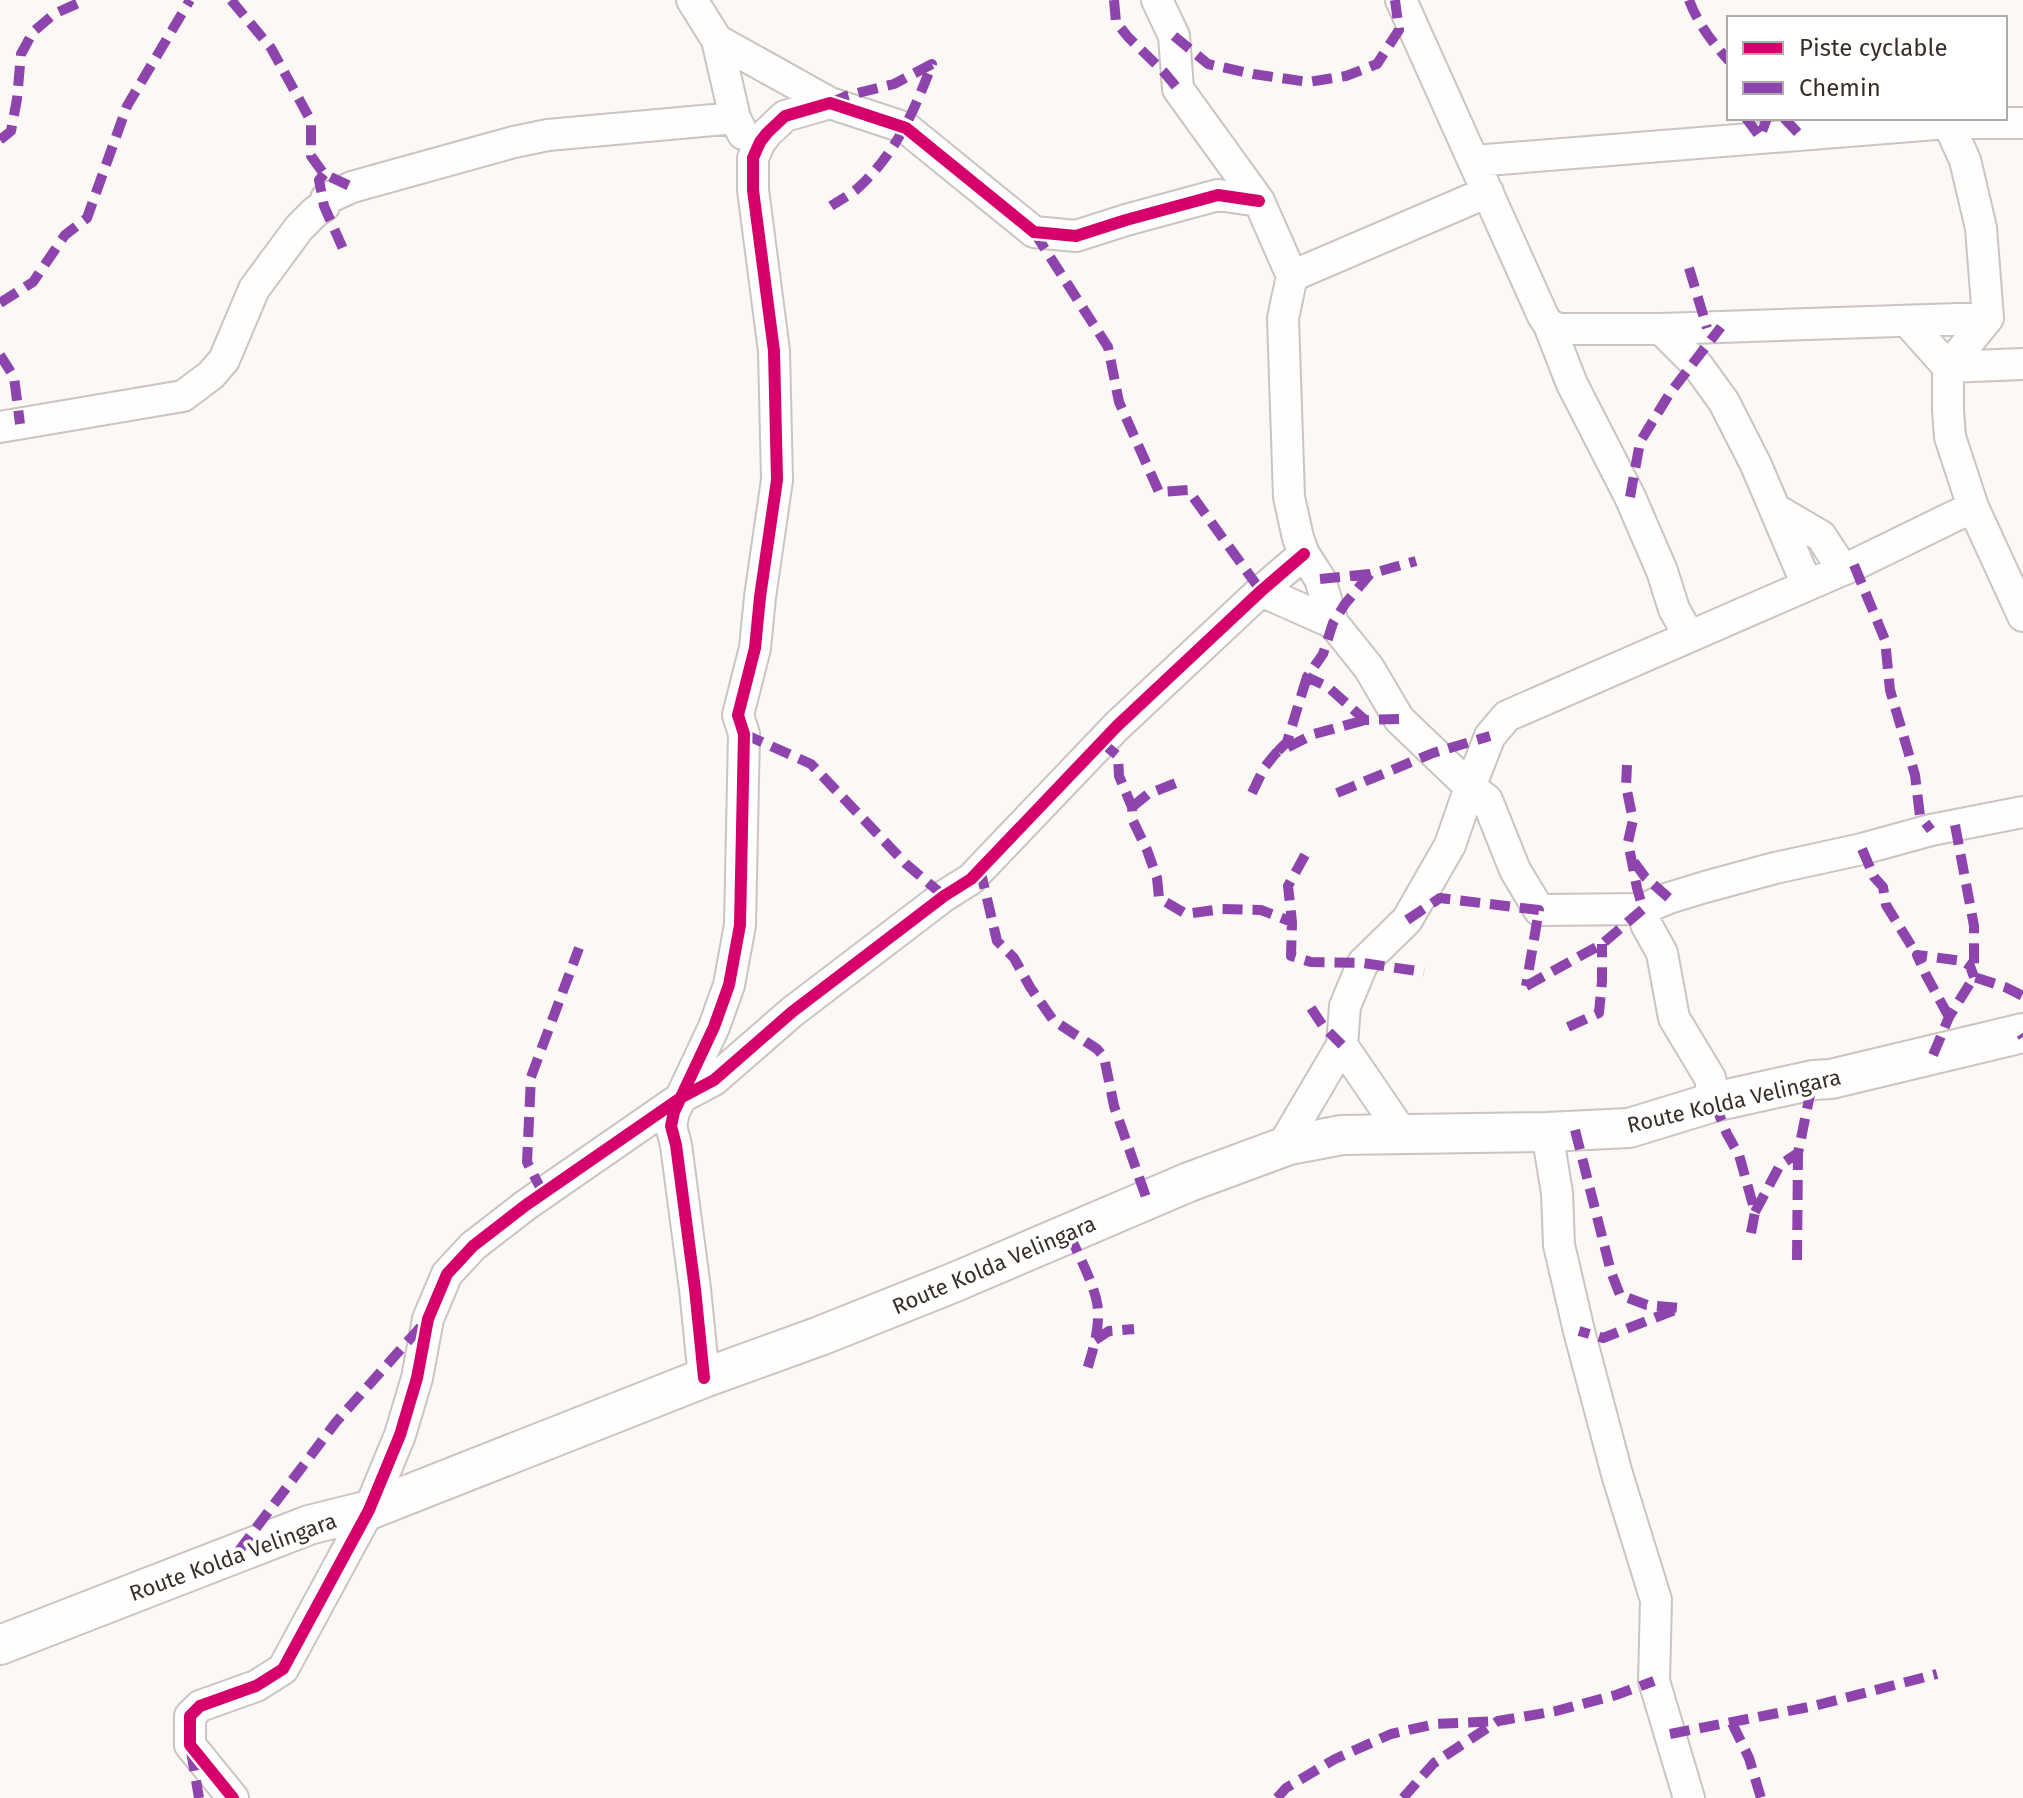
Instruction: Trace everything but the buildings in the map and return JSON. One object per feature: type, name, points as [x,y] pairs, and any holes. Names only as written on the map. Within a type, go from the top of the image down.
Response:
[{"type":"main road","name":"Route Kolda Velingara","points":[[0,1645],[309,1525],[369,1510],[704,1378],[820,1336],[915,1299],[1189,1182],[1282,1147],[1342,1135],[1629,1128],[1714,1102],[1813,1080],[1831,1079],[2023,1033]]},
{"type":"street","points":[[692,0],[717,40],[735,118],[753,158]]},
{"type":"street","points":[[1157,0],[1174,36],[1178,89],[1259,201],[1292,276],[1283,318],[1289,497],[1304,554],[1320,579],[1333,623],[1369,668],[1399,719],[1487,800],[1515,870],[1539,910],[1643,909],[1669,898],[1775,868],[1931,830],[2023,812]]},
{"type":"street","points":[[1401,0],[1549,325],[1572,384],[1630,497],[1662,571],[1674,609],[1689,636]]},
{"type":"street","points":[[717,40],[830,103],[906,128],[1034,232],[1076,236],[1218,195],[1259,201]]},
{"type":"street","points":[[704,1378],[695,1289],[671,1126],[674,1112],[714,1027],[729,985],[740,925],[744,734],[738,715],[755,648],[777,480],[774,351],[753,190],[753,158],[760,142],[785,116],[830,103]]},
{"type":"street","points":[[0,427],[183,396],[211,375],[224,360],[254,289],[299,228],[324,206],[326,199],[352,187],[548,135],[735,118]]},
{"type":"street","points":[[1474,161],[1948,123],[2023,123]]},
{"type":"street","points":[[1948,123],[1965,160],[1981,228],[1988,318],[1948,367],[1950,437],[1973,507],[2023,616]]},
{"type":"street","points":[[1965,160],[1981,123]]},
{"type":"street","points":[[1292,276],[1488,192]]},
{"type":"street","points":[[1549,325],[1560,329],[1661,329],[1988,318]]},
{"type":"street","points":[[1907,321],[1948,367]]},
{"type":"street","points":[[1661,329],[1698,366],[1724,402],[1756,465],[1807,585]]},
{"type":"street","points":[[1948,367],[2023,364]]},
{"type":"street","points":[[1282,1147],[1342,1045],[1345,1006],[1363,963],[1407,920],[1450,845],[1490,736],[1507,716],[1843,570],[1973,507]]},
{"type":"street","points":[[1775,509],[1821,536],[1843,570]]},
{"type":"street","points":[[233,1798],[190,1745],[190,1716],[200,1706],[256,1686],[283,1669],[369,1510],[400,1435],[417,1378],[428,1319],[447,1274],[473,1246],[526,1205],[682,1097],[714,1080],[792,1012],[944,896],[971,879],[1117,726],[1304,554]]},
{"type":"street","points":[[1261,591],[1333,623]]},
{"type":"street","points":[[1643,909],[1646,924],[1662,953],[1674,1018],[1710,1078],[1714,1102]]},
{"type":"street","points":[[1342,1045],[1402,1133]]},
{"type":"street","points":[[1547,1132],[1557,1193],[1559,1245],[1617,1474],[1656,1600],[1654,1681],[1689,1798]]},
{"type":"marked path","points":[[0,140],[11,131],[21,54],[33,32],[54,14],[85,0]]},
{"type":"marked path","points":[[0,303],[33,282],[65,235],[87,218],[127,106],[190,0]]},
{"type":"marked path","points":[[231,0],[271,48],[311,121],[311,156],[324,174],[352,187]]},
{"type":"marked path","points":[[1114,0],[1116,22],[1178,89]]},
{"type":"marked path","points":[[1174,36],[1208,64],[1308,82],[1346,76],[1377,64],[1399,30],[1395,0]]},
{"type":"marked path","points":[[1689,0],[1706,32],[1727,58]]},
{"type":"marked path","points":[[830,103],[894,84],[932,64],[911,115],[883,161],[858,188],[831,206]]},
{"type":"marked path","points":[[1747,120],[1760,137],[1766,120]]},
{"type":"marked path","points":[[1786,120],[1799,134]]},
{"type":"marked path","points":[[324,174],[319,180],[324,206],[344,251]]},
{"type":"marked path","points":[[1034,232],[1108,347],[1119,402],[1159,492],[1188,490],[1261,591]]},
{"type":"marked path","points":[[1689,268],[1707,328]]},
{"type":"marked path","points":[[1630,497],[1640,442],[1670,393],[1721,327]]},
{"type":"marked path","points":[[0,355],[14,377],[20,424]]},
{"type":"marked path","points":[[1399,719],[1365,720],[1328,687],[1307,677],[1323,654],[1333,623],[1370,574],[1416,561]]},
{"type":"marked path","points":[[1854,565],[1885,640],[1890,690],[1915,775],[1920,816],[1931,830]]},
{"type":"marked path","points":[[1320,579],[1370,574]]},
{"type":"marked path","points":[[1278,751],[1287,742],[1307,677]]},
{"type":"marked path","points":[[1252,793],[1264,768],[1276,753],[1314,734],[1365,720]]},
{"type":"marked path","points":[[744,734],[811,764],[906,864],[944,896]]},
{"type":"marked path","points":[[1337,793],[1433,753],[1490,736]]},
{"type":"marked path","points":[[1101,742],[1118,756],[1119,776],[1132,807],[1133,821],[1157,878],[1159,898],[1186,914],[1222,909],[1261,910],[1292,922]]},
{"type":"marked path","points":[[1526,986],[1602,944],[1643,909],[1628,842],[1633,820],[1626,786],[1627,765]]},
{"type":"marked path","points":[[1132,807],[1148,794],[1176,783]]},
{"type":"marked path","points":[[1955,825],[1974,926],[1974,977]]},
{"type":"marked path","points":[[1862,849],[1874,877],[1883,887],[1886,905],[1917,955]]},
{"type":"marked path","points":[[1305,855],[1288,886],[1292,922],[1291,956],[1311,962],[1363,963],[1424,972]]},
{"type":"marked path","points":[[1634,862],[1645,877],[1669,898]]},
{"type":"marked path","points":[[980,869],[997,941],[1014,958],[1053,1020],[1104,1057],[1114,1106],[1147,1200]]},
{"type":"marked path","points":[[1407,920],[1440,898],[1539,910],[1526,986]]},
{"type":"marked path","points":[[1568,1027],[1599,1013],[1602,944]]},
{"type":"marked path","points":[[543,1193],[527,1162],[531,1077],[579,948]]},
{"type":"marked path","points":[[1949,1017],[1917,955],[1963,961],[1970,966],[1974,977]]},
{"type":"marked path","points":[[1933,1055],[1949,1017],[1974,977],[2023,996]]},
{"type":"marked path","points":[[1311,1008],[1342,1045]]},
{"type":"marked path","points":[[1755,1212],[1780,1165],[1798,1153],[1813,1080]]},
{"type":"marked path","points":[[1714,1102],[1739,1155],[1755,1212],[1751,1233]]},
{"type":"marked path","points":[[1575,1130],[1611,1272],[1620,1295],[1647,1305],[1680,1308],[1603,1338],[1579,1331]]},
{"type":"marked path","points":[[1797,1260],[1798,1153]]},
{"type":"marked path","points":[[1069,1234],[1097,1303],[1096,1337],[1085,1376]]},
{"type":"marked path","points":[[238,1552],[336,1422],[425,1322]]},
{"type":"marked path","points":[[1095,1340],[1109,1331],[1134,1329]]},
{"type":"marked path","points":[[1670,1734],[1814,1706],[1937,1674]]},
{"type":"marked path","points":[[1403,1798],[1434,1763],[1498,1721],[1556,1711],[1654,1681]]},
{"type":"marked path","points":[[1277,1798],[1286,1788],[1335,1759],[1391,1734],[1435,1724],[1498,1721]]},
{"type":"marked path","points":[[1732,1723],[1749,1758],[1761,1798]]},
{"type":"marked path","points":[[191,1751],[199,1798]]},
{"type":"cycle path","points":[[704,1378],[695,1289],[671,1126],[674,1112],[714,1027],[729,985],[740,925],[744,734],[738,715],[755,648],[777,480],[774,351],[753,190],[753,158],[760,142],[785,116],[830,103],[906,128],[1034,232],[1076,236],[1218,195],[1259,201]]},
{"type":"cycle path","points":[[233,1798],[190,1745],[190,1716],[200,1706],[256,1686],[283,1669],[369,1510],[400,1435],[417,1378],[428,1319],[447,1274],[473,1246],[526,1205],[682,1097],[714,1080],[792,1012],[944,896],[971,879],[1117,726],[1304,554]]}]
